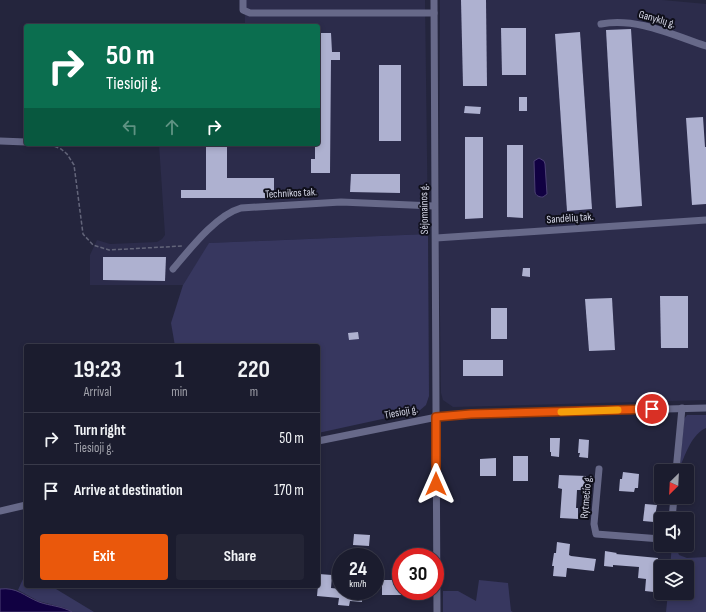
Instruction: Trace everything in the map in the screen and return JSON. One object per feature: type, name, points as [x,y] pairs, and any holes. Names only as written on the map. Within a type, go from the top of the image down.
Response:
[{"type":"street","points":[[243,0],[243,10],[250,13],[434,14]]},
{"type":"street","name":"Sėjomainos g.","points":[[434,0],[437,612]]},
{"type":"street","name":"Ganyklų g.","points":[[601,24],[611,22],[630,23],[650,27],[706,46]]},
{"type":"street","points":[[0,141],[24,142]]},
{"type":"street","name":"Technikos tak.","points":[[173,269],[193,246],[222,217],[232,210],[241,208],[341,202],[434,206]]},
{"type":"street","name":"Sandėlių tak.","points":[[436,238],[706,220]]},
{"type":"street","points":[[677,464],[682,408]]},
{"type":"street","name":"Tiesioji g.","points":[[320,441],[436,417],[471,414],[706,408]]},
{"type":"street","name":"Rytmečio g.","points":[[599,469],[594,524],[596,534],[654,538]]},
{"type":"street","points":[[0,511],[24,505]]},
{"type":"path","points":[[54,146],[67,154],[74,165],[83,234],[93,245],[109,250],[193,246]]},
{"type":"shaded area","points":[[245,0],[425,0],[428,234],[210,243],[183,285],[90,285],[90,255],[97,240],[110,244],[157,242],[165,235],[159,146],[320,146],[320,24],[245,24]]},
{"type":"shaded area","points":[[440,0],[662,0],[706,4],[706,400],[453,407],[443,400],[441,393],[439,235]]},
{"type":"shaded area","points":[[539,158],[544,161],[545,164],[547,194],[543,197],[538,196],[535,192],[534,161]]},
{"type":"shaded area","points":[[428,234],[429,396],[426,405],[419,411],[320,433],[320,344],[175,344],[171,323],[183,285],[209,243]]},
{"type":"shaded area","points":[[687,415],[706,415],[706,428],[693,439],[680,464],[684,419]]},
{"type":"shaded area","points":[[671,552],[678,552],[679,555],[687,558],[706,557],[706,612],[666,612],[667,600],[694,600],[694,560],[671,560]]},
{"type":"shaded area","points":[[23,579],[24,588],[56,589],[94,612],[72,612],[65,608],[38,601],[18,590]]},
{"type":"shaded area","points":[[479,580],[508,583],[511,611],[513,612],[443,612],[444,591],[458,591],[476,601]]},
{"type":"shaded area","points":[[0,589],[11,589],[39,602],[64,608],[72,612],[0,612]]},
{"type":"building","points":[[461,0],[486,0],[487,86],[463,86]]},
{"type":"building","points":[[501,28],[526,28],[526,75],[502,75]]},
{"type":"building","points":[[631,29],[642,206],[616,208],[606,30]]},
{"type":"building","points":[[580,32],[592,209],[567,211],[555,34]]},
{"type":"building","points":[[320,33],[331,33],[332,52],[340,52],[340,60],[331,60],[330,173],[311,173],[311,159],[315,159],[315,146],[320,146]]},
{"type":"building","points":[[379,65],[401,65],[401,141],[379,141]]},
{"type":"building","points":[[519,97],[527,97],[527,111],[519,111]]},
{"type":"building","points":[[465,106],[481,107],[480,114],[464,113]]},
{"type":"building","points":[[703,117],[706,147],[706,204],[692,205],[686,118]]},
{"type":"building","points":[[465,137],[483,137],[483,218],[465,219]]},
{"type":"building","points":[[507,145],[523,145],[523,218],[507,217]]},
{"type":"building","points":[[206,146],[227,146],[227,178],[274,178],[274,198],[181,198],[181,190],[206,190]]},
{"type":"building","points":[[351,174],[400,174],[400,193],[350,192]]},
{"type":"building","points":[[103,257],[166,257],[165,281],[103,280]]},
{"type":"building","points":[[523,268],[530,268],[530,277],[522,276]]},
{"type":"building","points":[[660,296],[688,296],[688,348],[661,348]]},
{"type":"building","points":[[612,298],[615,350],[589,351],[585,299]]},
{"type":"building","points":[[491,308],[507,308],[507,339],[491,339]]},
{"type":"building","points":[[358,332],[359,339],[349,340],[348,333]]},
{"type":"building","points":[[463,360],[503,360],[503,376],[463,376]]},
{"type":"building","points":[[550,438],[560,438],[559,457],[551,456]]},
{"type":"building","points":[[579,439],[589,440],[588,458],[579,457]]},
{"type":"building","points":[[513,456],[528,456],[528,481],[513,481]]},
{"type":"building","points":[[496,458],[496,476],[480,476],[480,459]]},
{"type":"building","points":[[623,472],[639,474],[638,488],[635,488],[634,492],[619,491],[620,479],[622,479]]},
{"type":"building","points":[[559,475],[586,476],[585,490],[577,490],[576,508],[578,508],[578,519],[560,518],[562,489],[558,488]]},
{"type":"building","points":[[645,504],[657,505],[656,512],[654,512],[654,522],[643,521]]},
{"type":"building","points":[[354,534],[370,535],[369,546],[353,545]]},
{"type":"building","points":[[557,542],[570,544],[569,555],[571,556],[596,559],[594,571],[567,568],[566,577],[553,576],[554,566],[552,566],[554,553],[556,553]]},
{"type":"building","points":[[605,551],[617,553],[616,554],[658,558],[658,560],[654,560],[654,592],[645,591],[646,579],[638,578],[639,567],[613,565],[613,567],[604,566]]},
{"type":"building","points":[[320,574],[332,575],[332,597],[317,596],[318,588],[320,588]]},
{"type":"building","points":[[384,580],[392,580],[392,595],[384,595]]},
{"type":"building","points":[[339,600],[362,600],[362,602],[350,601],[349,606],[338,605]]},
{"type":"slow traffic","points":[[561,412],[618,410]]},
{"type":"route","points":[[436,484],[436,417],[471,414],[652,409]]}]
